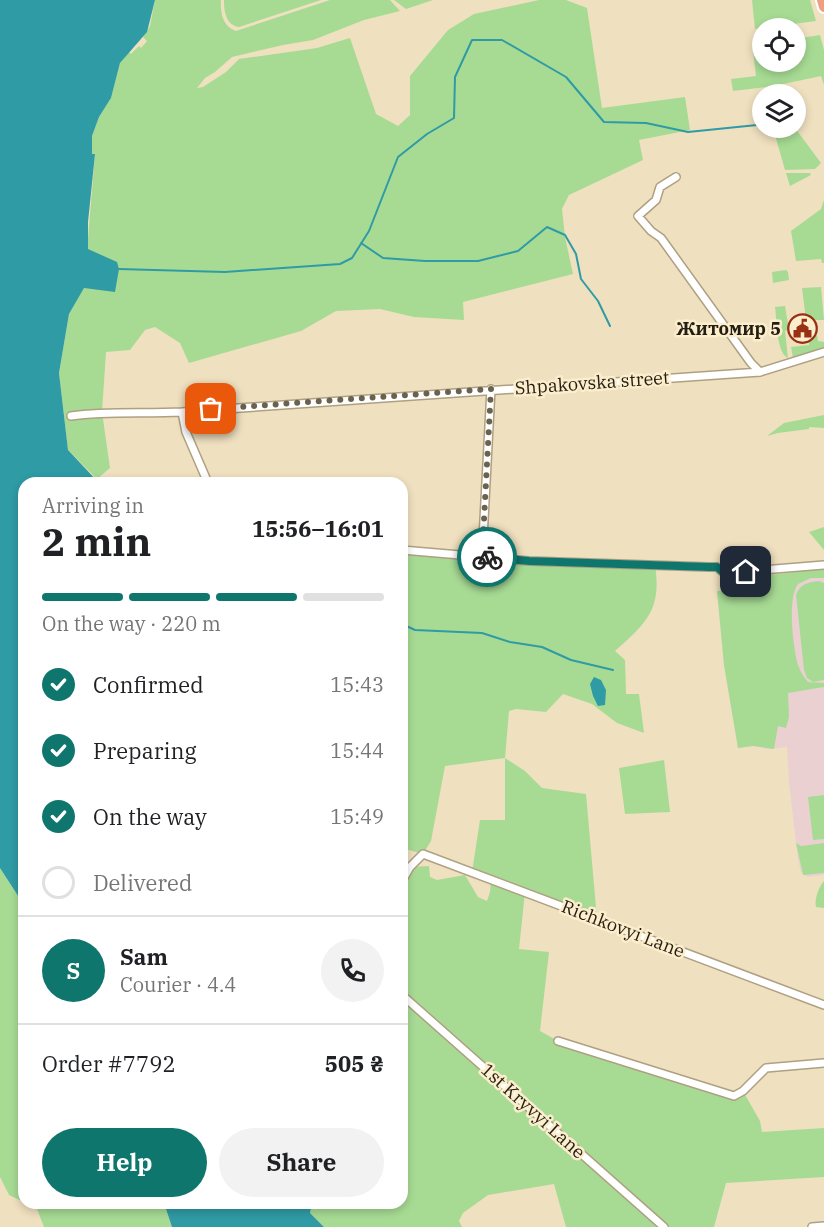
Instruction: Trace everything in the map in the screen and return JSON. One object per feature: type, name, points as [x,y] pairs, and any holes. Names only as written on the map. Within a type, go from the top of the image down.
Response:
[{"type":"main road","points":[[822,0],[824,7]]},
{"type":"street","points":[[676,177],[660,187],[656,200],[638,216],[651,231],[661,238],[760,372]]},
{"type":"street","name":"Shpakovska street","points":[[71,416],[102,412],[136,414],[182,412],[760,372],[824,352]]},
{"type":"street","points":[[482,557],[491,389]]},
{"type":"street","points":[[182,412],[186,432],[205,477]]},
{"type":"street","points":[[408,551],[529,561],[717,567],[724,573],[824,566]]},
{"type":"street","name":"Richkovyi Lane","points":[[408,870],[423,854],[824,1005]]},
{"type":"street","name":"1st Kryvyi Lane","points":[[408,1000],[663,1227]]},
{"type":"street","points":[[558,1041],[734,1096],[743,1091],[765,1068],[824,1063]]},
{"type":"street","points":[[812,1227],[824,1226]]},
{"type":"shaded area","points":[[824,569],[824,875],[807,877],[801,872],[798,859],[787,747],[738,748],[724,665],[717,591],[731,590],[731,579]]},
{"type":"green space","points":[[155,0],[221,0],[223,19],[236,31],[330,0],[390,0],[400,11],[364,20],[313,40],[232,57],[205,78],[197,88],[203,87],[226,72],[239,59],[317,48],[350,38],[376,114],[398,126],[410,115],[410,76],[448,30],[474,14],[539,0],[566,0],[587,8],[602,108],[685,97],[690,130],[639,140],[643,160],[569,195],[562,209],[573,274],[463,302],[464,320],[414,317],[380,309],[336,311],[301,331],[189,363],[180,343],[155,327],[145,330],[130,350],[106,352],[102,412],[110,468],[99,477],[95,477],[68,450],[59,373],[69,314],[84,287],[95,154],[92,154],[92,136],[99,117],[111,98],[120,63],[129,52],[131,54],[139,46],[141,48],[147,41],[143,37],[150,26]]},
{"type":"green space","points":[[224,0],[321,0],[239,27],[229,21],[225,13]]},
{"type":"green space","points":[[394,0],[433,0],[406,9]]},
{"type":"green space","points":[[752,0],[810,0],[816,21],[806,22],[806,18],[754,18]]},
{"type":"green space","points":[[820,35],[824,50],[824,85],[821,76],[783,84],[752,84],[752,89],[733,91],[731,79],[756,76],[756,72],[806,72],[806,37]]},
{"type":"green space","points":[[776,138],[802,138],[821,163],[815,169],[785,170]]},
{"type":"green space","points":[[786,173],[810,173],[811,175],[790,186]]},
{"type":"green space","points":[[824,200],[824,263],[821,259],[796,261],[791,231],[821,209]]},
{"type":"green space","points":[[786,270],[789,280],[773,283],[772,272]]},
{"type":"green space","points":[[821,287],[824,320],[806,320],[802,288]]},
{"type":"green space","points":[[785,306],[789,330],[785,331],[788,358],[781,350],[779,343],[775,307]]},
{"type":"green space","points":[[817,335],[818,341],[824,342],[824,349],[793,358],[791,347],[809,345],[809,336]]},
{"type":"green space","points":[[824,415],[824,428],[809,427],[809,429],[767,436],[784,423]]},
{"type":"green space","points":[[824,527],[824,550],[809,532]]},
{"type":"green space","points":[[408,550],[655,565],[657,580],[654,605],[643,623],[615,651],[625,660],[626,694],[639,694],[644,733],[617,723],[592,704],[563,694],[546,712],[516,709],[509,711],[505,758],[445,766],[431,841],[423,854],[408,850]]},
{"type":"green space","points":[[824,569],[824,578],[811,578],[798,584],[792,611],[793,635],[799,667],[808,682],[824,683],[824,687],[788,693],[789,717],[786,728],[778,726],[774,749],[753,746],[738,748],[724,665],[717,591],[731,590],[731,579]]},
{"type":"green space","points":[[819,581],[824,583],[824,680],[813,682],[807,678],[804,670],[796,595],[805,584]]},
{"type":"green space","points":[[505,758],[525,771],[542,788],[586,794],[597,919],[525,892],[519,949],[549,952],[540,1031],[558,1041],[734,1096],[743,1091],[760,1121],[762,1132],[824,1128],[824,1177],[726,1183],[714,1227],[566,1227],[554,1184],[488,1195],[463,1213],[459,1221],[462,1227],[324,1227],[310,1213],[311,1209],[408,1209],[408,870],[410,867],[429,866],[430,877],[437,880],[465,875],[478,897],[487,901],[491,879],[472,872],[480,820],[505,820]]},
{"type":"green space","points":[[664,760],[670,812],[625,814],[619,768]]},
{"type":"green space","points":[[824,795],[824,839],[813,840],[808,797]]},
{"type":"green space","points":[[796,843],[801,846],[824,843],[824,873],[803,875]]},
{"type":"green space","points":[[0,868],[18,896],[18,1199],[9,1195],[0,1177]]},
{"type":"green space","points":[[824,881],[824,908],[816,907],[817,893]]},
{"type":"green space","points":[[37,1209],[166,1209],[172,1227],[44,1227]]},
{"type":"water","points":[[0,0],[155,0],[147,32],[120,63],[111,98],[99,117],[92,136],[92,154],[95,154],[88,222],[88,249],[117,262],[119,269],[115,292],[84,288],[69,314],[59,373],[68,450],[93,477],[18,477],[18,896],[0,868]]},
{"type":"water","points":[[594,677],[601,680],[606,690],[605,705],[598,706],[593,696],[590,684]]},
{"type":"water","points":[[166,1209],[311,1209],[310,1213],[324,1227],[172,1227]]},
{"type":"waterway","points":[[119,269],[225,272],[340,264],[352,258],[369,231],[398,157],[427,134],[454,118],[455,77],[472,40],[502,40],[566,77],[604,122],[646,123],[688,132],[752,126]]},
{"type":"waterway","points":[[361,243],[383,258],[478,261],[518,251],[547,227],[565,235],[576,254],[581,279],[598,301],[610,326]]},
{"type":"waterway","points":[[408,627],[415,630],[482,633],[510,642],[542,647],[571,660],[613,670]]},
{"type":"way so far","points":[[211,409],[491,389],[482,557],[487,557]]},
{"type":"place","name":"Житомир 5","points":[[802,329]]},
{"type":"route","points":[[487,557],[529,561],[717,567],[724,573],[746,572]]}]
